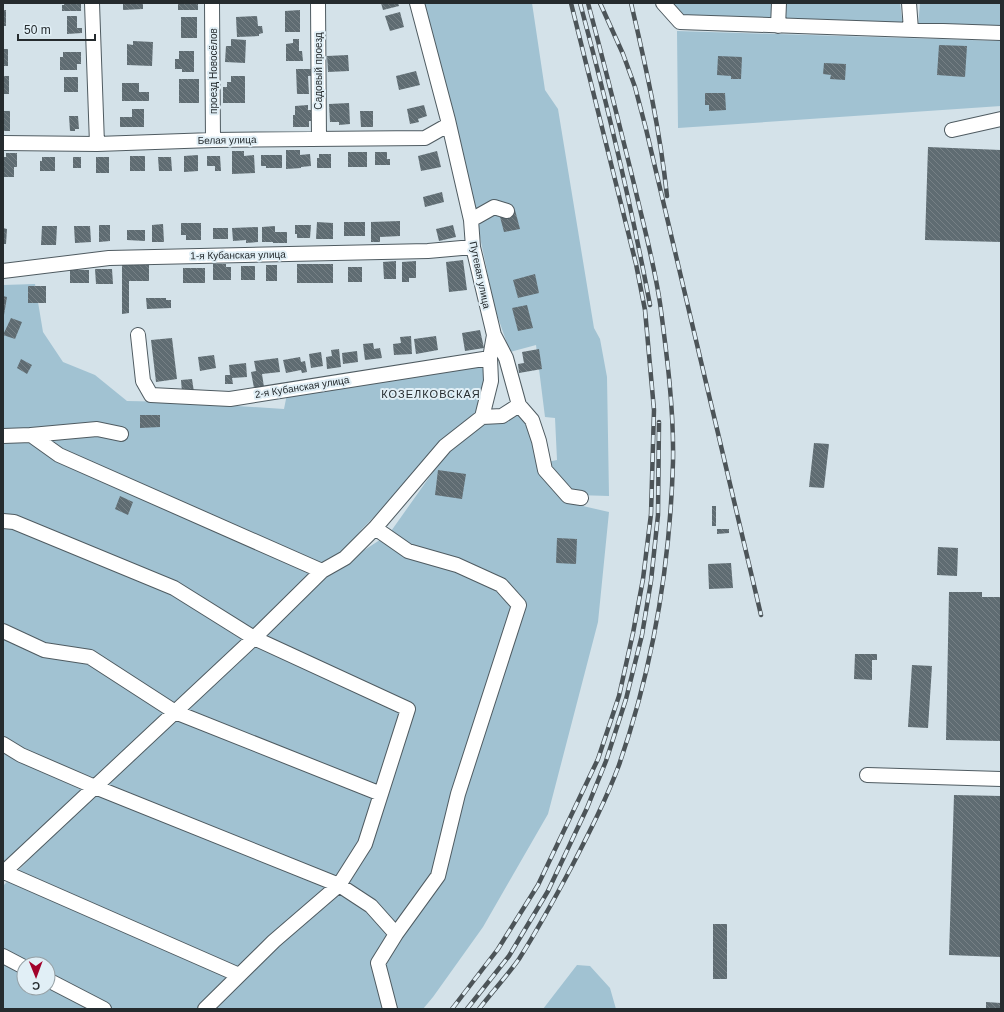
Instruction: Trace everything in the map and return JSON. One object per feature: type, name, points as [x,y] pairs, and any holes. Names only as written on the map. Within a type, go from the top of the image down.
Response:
[{"type":"street","points":[[92,3],[97,144]]},
{"type":"street","name":"проезд Новосёлов","points":[[212,3],[213,140]]},
{"type":"street","name":"Садовый проезд","points":[[318,3],[319,138]]},
{"type":"street","name":"Путевая улица","points":[[417,3],[471,220],[473,247],[494,335],[506,358],[519,405],[532,420],[539,441],[545,470],[568,496],[581,498]]},
{"type":"street","points":[[663,3],[680,22],[1001,33]]},
{"type":"street","points":[[778,26],[779,3]]},
{"type":"street","points":[[909,3],[911,30]]},
{"type":"street","points":[[952,130],[1001,119]]},
{"type":"street","name":"Белая улица","points":[[3,143],[97,144],[319,138],[425,138],[448,125]]},
{"type":"street","points":[[471,220],[494,207],[507,211]]},
{"type":"street","name":"1-я Кубанская улица","points":[[3,271],[109,258],[428,251],[473,247]]},
{"type":"street","name":"2-я Кубанская улица","points":[[138,335],[144,381],[151,396],[230,399],[490,358]]},
{"type":"street","points":[[482,417],[491,381],[490,358],[494,335]]},
{"type":"street","points":[[239,975],[4,872],[254,638],[322,571],[345,558],[375,528],[446,446],[482,417],[502,416],[519,405]]},
{"type":"street","points":[[3,436],[97,429],[121,434]]},
{"type":"street","points":[[31,435],[59,455],[322,571]]},
{"type":"street","points":[[3,521],[14,522],[174,588],[254,638],[408,709],[365,844],[339,885],[274,941],[205,1009]]},
{"type":"street","points":[[375,528],[408,551],[457,565],[501,585],[519,605],[458,794],[438,876],[396,934],[378,963],[390,1009]]},
{"type":"street","points":[[3,630],[44,650],[90,657],[175,712],[381,794]]},
{"type":"street","points":[[3,744],[21,755],[95,787],[339,885],[371,906],[396,934]]},
{"type":"street","points":[[867,775],[1001,779]]},
{"type":"street","points":[[3,956],[16,963]]},
{"type":"street","points":[[56,984],[104,1009]]},
{"type":"shaded area","points":[[423,3],[532,3],[545,90],[558,109],[594,328],[600,339],[607,377],[609,496],[577,495],[561,483],[547,462],[557,460],[555,418],[545,417],[536,345],[510,352],[495,309],[476,218]]},
{"type":"shaded area","points":[[670,3],[900,3],[903,26],[684,17]]},
{"type":"shaded area","points":[[920,3],[1001,3],[1001,29],[918,27]]},
{"type":"shaded area","points":[[677,31],[1001,41],[1001,106],[678,128]]},
{"type":"shaded area","points":[[35,284],[43,332],[63,362],[95,375],[127,401],[177,402],[284,409],[287,394],[480,363],[486,377],[481,398],[473,418],[362,529],[339,558],[318,565],[246,639],[3,863],[3,285]]},
{"type":"shaded area","points":[[518,414],[529,423],[545,478],[574,504],[609,512],[598,622],[548,814],[483,927],[433,997],[423,1009],[3,1009],[3,886],[78,809],[323,577],[389,534],[450,448],[484,422]]},
{"type":"shaded area","points":[[577,965],[590,966],[610,988],[616,1009],[543,1009]]},
{"type":"building","points":[[64,3],[81,4],[81,11],[62,11],[62,5],[64,5]]},
{"type":"building","points":[[123,3],[143,3],[143,9],[123,10]]},
{"type":"building","points":[[178,3],[198,3],[198,10],[178,10]]},
{"type":"building","points":[[381,3],[398,3],[399,6],[383,10]]},
{"type":"building","points":[[3,10],[6,10],[6,26],[3,26]]},
{"type":"building","points":[[300,10],[300,32],[285,32],[285,11]]},
{"type":"building","points":[[400,12],[404,27],[390,31],[385,16]]},
{"type":"building","points":[[67,16],[77,16],[77,28],[82,28],[82,33],[67,34]]},
{"type":"building","points":[[257,16],[258,26],[262,26],[263,33],[259,34],[259,36],[237,37],[236,17]]},
{"type":"building","points":[[181,17],[197,17],[197,38],[181,38]]},
{"type":"building","points":[[231,39],[246,40],[245,63],[225,62],[226,46],[231,46]]},
{"type":"building","points":[[293,39],[299,39],[299,51],[302,51],[303,61],[286,61],[286,44],[293,43]]},
{"type":"building","points":[[133,41],[153,42],[152,66],[127,65],[127,44],[133,45]]},
{"type":"building","points":[[939,45],[967,46],[965,77],[937,75]]},
{"type":"building","points":[[3,49],[8,49],[8,66],[3,66]]},
{"type":"building","points":[[179,51],[194,51],[194,72],[182,72],[182,69],[175,69],[175,59],[179,59]]},
{"type":"building","points":[[63,52],[81,52],[81,64],[77,64],[77,70],[60,70],[60,57],[63,57]]},
{"type":"building","points":[[348,55],[349,71],[328,72],[327,56]]},
{"type":"building","points":[[718,56],[742,57],[741,79],[731,79],[731,76],[717,75]]},
{"type":"building","points":[[824,63],[846,64],[845,80],[830,79],[831,75],[823,74]]},
{"type":"building","points":[[296,69],[314,69],[314,76],[308,76],[309,94],[297,94]]},
{"type":"building","points":[[416,71],[420,85],[399,90],[396,76]]},
{"type":"building","points":[[3,76],[9,76],[9,94],[3,94]]},
{"type":"building","points":[[231,76],[245,76],[245,103],[223,103],[223,87],[227,87],[227,82],[231,82]]},
{"type":"building","points":[[64,77],[78,77],[78,92],[64,92]]},
{"type":"building","points":[[179,79],[199,79],[199,103],[179,103]]},
{"type":"building","points":[[122,83],[139,83],[139,92],[149,92],[149,101],[122,101]]},
{"type":"building","points":[[705,93],[725,93],[726,110],[709,111],[709,105],[705,105]]},
{"type":"building","points":[[349,103],[350,124],[339,125],[339,122],[330,122],[329,104]]},
{"type":"building","points":[[308,105],[308,110],[312,110],[312,121],[309,121],[309,127],[293,127],[295,106]]},
{"type":"building","points":[[424,105],[427,116],[418,119],[419,122],[410,124],[407,109]]},
{"type":"building","points":[[132,109],[144,109],[144,127],[120,127],[120,117],[132,117]]},
{"type":"building","points":[[3,111],[10,111],[10,131],[3,131]]},
{"type":"building","points":[[360,111],[373,111],[373,127],[361,127]]},
{"type":"building","points":[[69,116],[78,116],[79,129],[70,131]]},
{"type":"building","points":[[928,147],[1001,150],[1001,242],[925,240]]},
{"type":"building","points":[[286,150],[300,150],[300,155],[310,154],[311,166],[286,169]]},
{"type":"building","points":[[232,151],[244,151],[244,156],[254,155],[255,173],[232,174]]},
{"type":"building","points":[[437,151],[441,167],[421,171],[418,156]]},
{"type":"building","points":[[348,152],[367,152],[367,167],[348,167]]},
{"type":"building","points":[[375,152],[387,152],[387,159],[390,159],[390,165],[375,165]]},
{"type":"building","points":[[6,153],[17,153],[17,167],[14,167],[14,177],[3,177],[3,157],[6,157]]},
{"type":"building","points":[[319,154],[331,154],[331,168],[317,168],[317,158],[319,158]]},
{"type":"building","points":[[198,155],[198,171],[184,172],[184,156]]},
{"type":"building","points":[[261,155],[282,155],[282,168],[266,168],[266,166],[261,166]]},
{"type":"building","points":[[130,156],[145,156],[145,171],[130,171]]},
{"type":"building","points":[[207,156],[220,156],[221,171],[215,171],[215,166],[207,166]]},
{"type":"building","points":[[42,157],[55,157],[55,171],[40,171],[40,161],[42,161]]},
{"type":"building","points":[[73,157],[81,157],[81,168],[73,168]]},
{"type":"building","points":[[96,157],[109,157],[109,173],[96,173]]},
{"type":"building","points":[[158,157],[171,157],[172,171],[159,171]]},
{"type":"building","points":[[442,192],[444,202],[425,207],[423,197]]},
{"type":"building","points":[[515,210],[520,229],[504,232],[499,213]]},
{"type":"building","points":[[400,221],[400,236],[380,237],[380,242],[371,242],[371,222]]},
{"type":"building","points":[[317,222],[333,223],[333,239],[316,239]]},
{"type":"building","points":[[344,222],[365,222],[365,236],[344,236]]},
{"type":"building","points":[[181,223],[201,223],[201,240],[186,240],[186,235],[181,235]]},
{"type":"building","points":[[163,224],[164,242],[152,242],[152,225]]},
{"type":"building","points":[[99,225],[110,225],[110,241],[99,242]]},
{"type":"building","points":[[295,225],[311,225],[310,238],[297,238],[297,234],[295,234]]},
{"type":"building","points":[[453,225],[456,237],[439,241],[436,229]]},
{"type":"building","points":[[42,226],[57,226],[56,245],[41,245]]},
{"type":"building","points":[[74,226],[90,226],[91,242],[75,243]]},
{"type":"building","points":[[275,226],[275,232],[287,232],[287,243],[262,242],[262,227]]},
{"type":"building","points":[[258,227],[258,242],[246,243],[246,240],[233,241],[232,228]]},
{"type":"building","points":[[3,228],[7,229],[6,244],[3,244]]},
{"type":"building","points":[[213,228],[228,228],[228,239],[213,239]]},
{"type":"building","points":[[127,230],[145,230],[145,241],[127,240]]},
{"type":"building","points":[[463,260],[467,290],[449,292],[446,262]]},
{"type":"building","points":[[396,261],[396,279],[384,279],[383,262]]},
{"type":"building","points":[[416,261],[416,278],[409,278],[409,282],[402,282],[402,262]]},
{"type":"building","points":[[122,264],[149,264],[149,281],[129,281],[129,313],[122,314]]},
{"type":"building","points":[[213,264],[226,264],[226,267],[231,267],[231,280],[213,280]]},
{"type":"building","points":[[297,264],[333,264],[333,283],[297,283]]},
{"type":"building","points":[[266,265],[277,265],[277,281],[266,281]]},
{"type":"building","points":[[241,266],[255,266],[255,280],[241,280]]},
{"type":"building","points":[[348,267],[362,267],[362,282],[348,282]]},
{"type":"building","points":[[183,268],[205,268],[205,283],[183,283]]},
{"type":"building","points":[[95,269],[112,269],[113,284],[96,284]]},
{"type":"building","points":[[70,270],[89,270],[89,283],[70,283]]},
{"type":"building","points":[[535,274],[539,293],[518,298],[513,280]]},
{"type":"building","points":[[28,286],[46,286],[46,303],[28,303]]},
{"type":"building","points":[[3,296],[7,297],[4,315],[3,315]]},
{"type":"building","points":[[146,298],[166,298],[166,300],[171,300],[171,308],[147,309]]},
{"type":"building","points":[[527,305],[533,328],[518,331],[512,308]]},
{"type":"building","points":[[11,318],[22,322],[15,339],[3,335]]},
{"type":"building","points":[[480,330],[484,348],[465,351],[462,333]]},
{"type":"building","points":[[411,336],[412,354],[394,355],[393,344],[401,343],[400,337]]},
{"type":"building","points":[[436,336],[438,350],[416,354],[414,339]]},
{"type":"building","points":[[172,338],[177,379],[156,382],[151,340]]},
{"type":"building","points":[[373,343],[374,349],[380,348],[382,358],[365,360],[363,344]]},
{"type":"building","points":[[339,349],[341,367],[327,369],[326,357],[332,356],[331,350]]},
{"type":"building","points":[[539,349],[542,369],[519,373],[518,364],[524,363],[522,352]]},
{"type":"building","points":[[357,351],[358,362],[343,364],[342,353]]},
{"type":"building","points":[[321,352],[323,366],[311,368],[309,354]]},
{"type":"building","points":[[214,355],[216,368],[200,371],[198,357]]},
{"type":"building","points":[[300,357],[301,362],[305,361],[307,372],[302,373],[301,370],[286,373],[283,360]]},
{"type":"building","points":[[278,358],[280,372],[262,374],[264,387],[254,388],[251,372],[256,371],[254,361]]},
{"type":"building","points":[[21,359],[32,365],[27,374],[17,368]]},
{"type":"building","points":[[246,363],[247,377],[232,378],[233,384],[225,384],[225,375],[230,375],[229,365]]},
{"type":"building","points":[[192,379],[194,392],[182,392],[181,380]]},
{"type":"building","points":[[140,415],[160,415],[160,427],[140,428]]},
{"type":"building","points":[[814,443],[829,444],[824,488],[809,487]]},
{"type":"building","points":[[438,470],[466,474],[462,499],[435,495]]},
{"type":"building","points":[[120,496],[133,502],[128,515],[115,509]]},
{"type":"building","points":[[712,506],[716,506],[716,526],[712,526]]},
{"type":"building","points":[[717,529],[729,529],[729,533],[717,534]]},
{"type":"building","points":[[557,538],[577,539],[576,564],[556,563]]},
{"type":"building","points":[[938,547],[958,548],[957,576],[937,575]]},
{"type":"building","points":[[731,563],[733,588],[709,589],[708,564]]},
{"type":"building","points":[[949,592],[982,592],[982,597],[1001,597],[1001,741],[946,740]]},
{"type":"building","points":[[855,654],[877,654],[877,660],[872,660],[872,680],[854,679]]},
{"type":"building","points":[[912,665],[932,666],[928,728],[908,727]]},
{"type":"building","points":[[954,795],[1001,796],[1001,957],[949,955]]},
{"type":"building","points":[[713,924],[727,924],[727,979],[713,979]]},
{"type":"building","points":[[986,1002],[1001,1003],[1001,1009],[986,1009]]},
{"type":"railway","points":[[452,1009],[498,949],[538,885],[598,759],[619,696],[633,633],[643,579],[651,514],[654,410],[645,310],[636,264],[571,3]]},
{"type":"railway","points":[[580,3],[618,154],[650,305]]},
{"type":"railway","points":[[479,1009],[510,972],[540,925],[566,878],[603,804],[619,765],[641,691],[658,616],[664,578],[671,501],[673,442],[671,402],[660,303],[652,258],[588,3]]},
{"type":"railway","points":[[600,3],[623,54],[635,87],[761,615]]},
{"type":"railway","points":[[631,3],[656,123],[667,196]]},
{"type":"railway","points":[[467,1009],[509,956],[548,891],[587,808],[606,761],[626,699],[642,635],[651,581],[658,515],[659,422]]},
{"type":"district","name":"КОЗЕЛКОВСКАЯ","points":[[431,394]]}]
